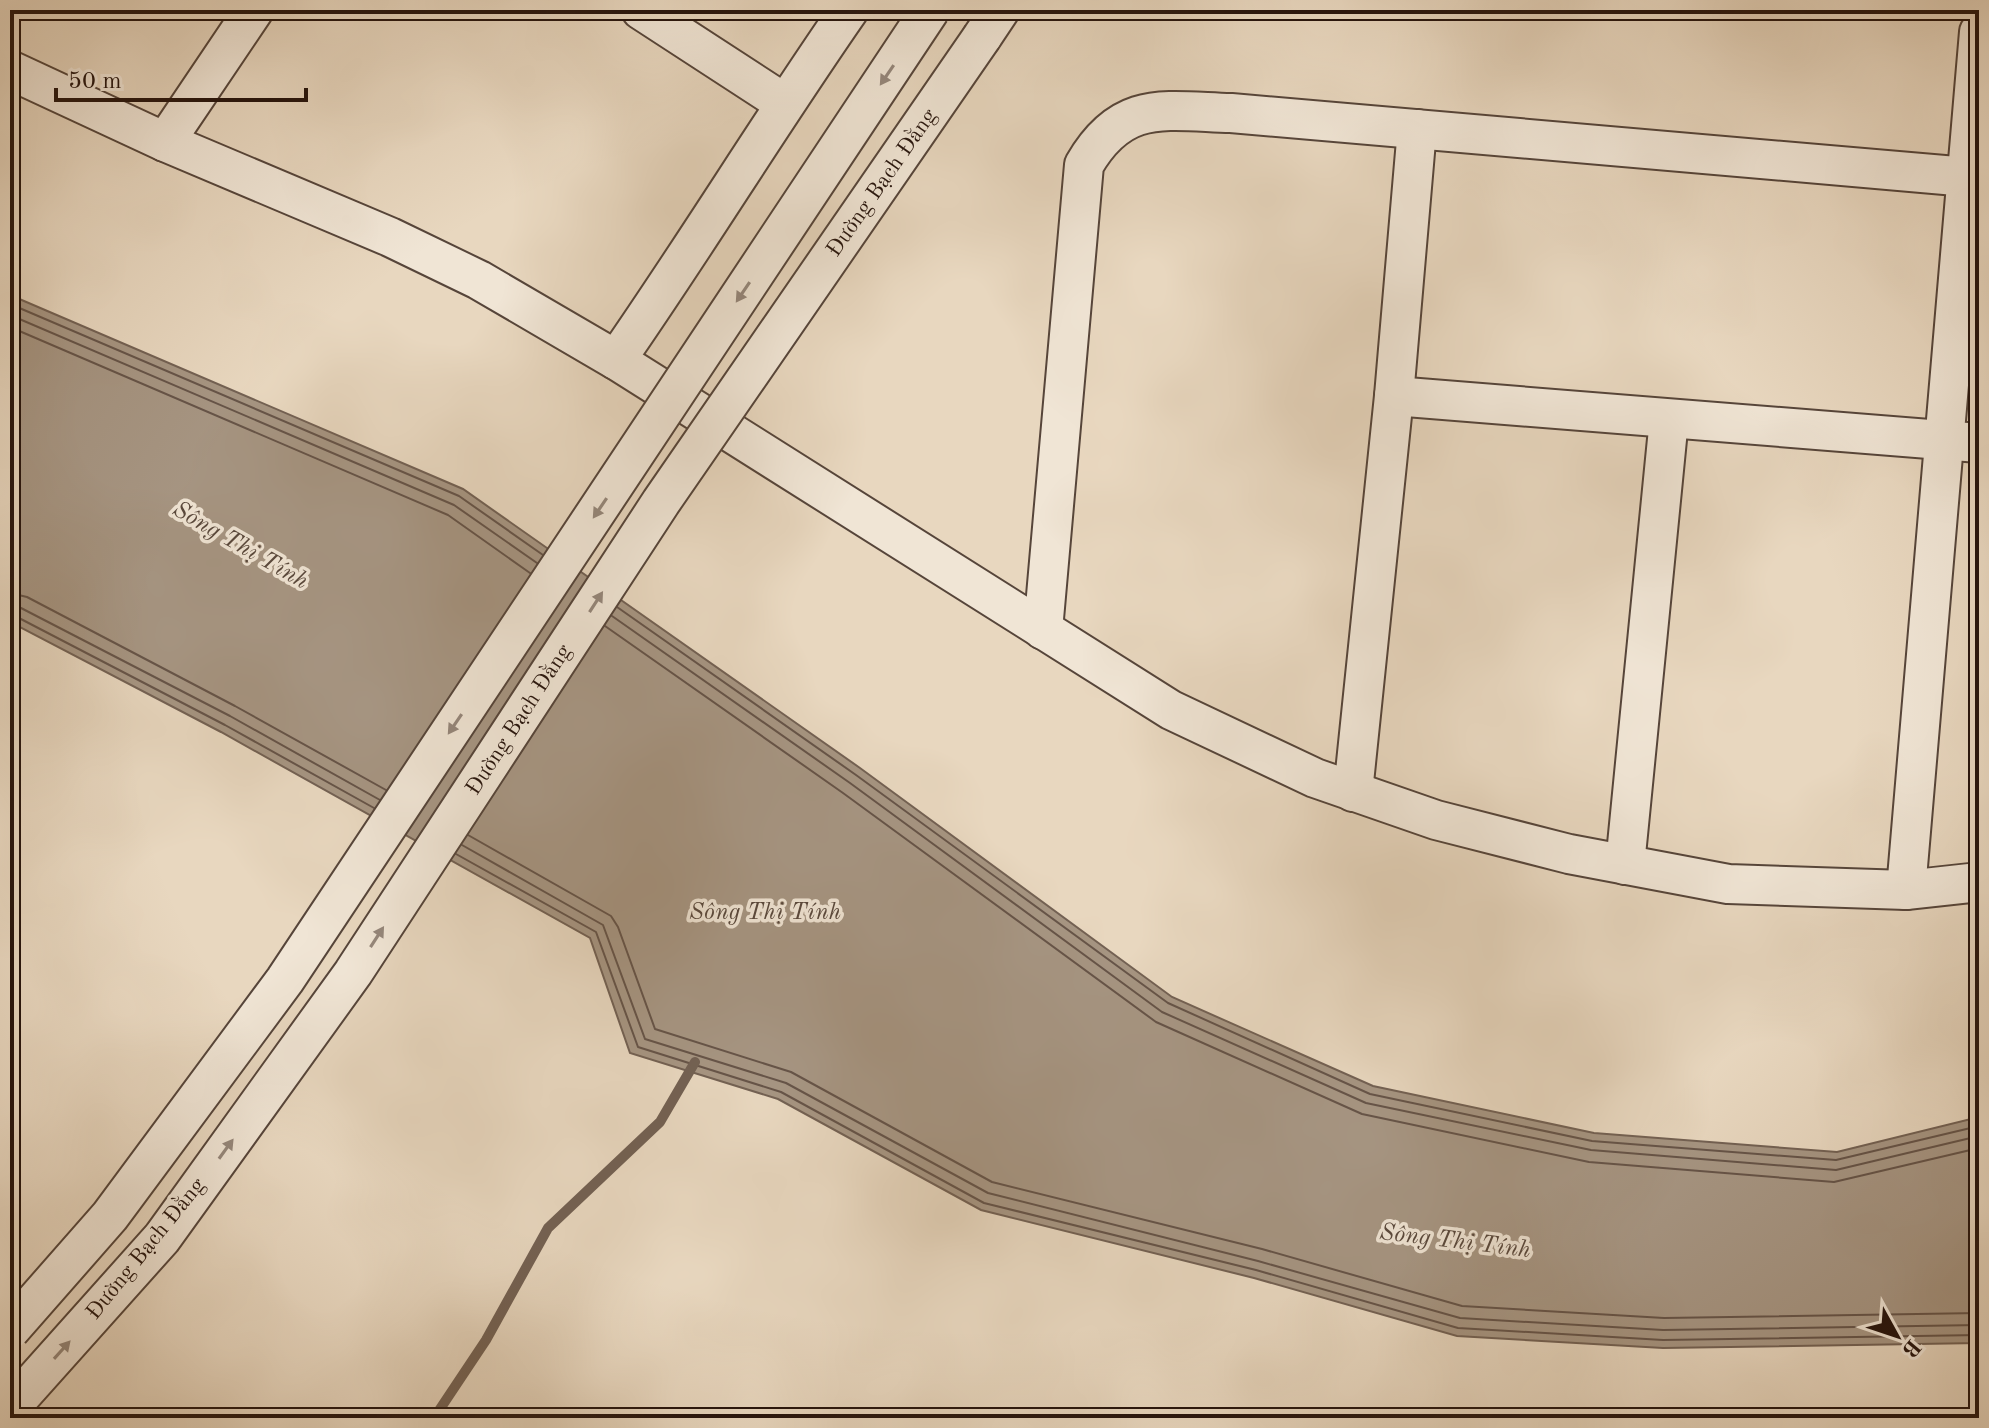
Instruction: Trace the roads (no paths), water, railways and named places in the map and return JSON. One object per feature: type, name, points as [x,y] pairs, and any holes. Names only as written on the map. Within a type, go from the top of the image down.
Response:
[{"type":"street","points":[[165,142],[254,10]]},
{"type":"street","points":[[641,10],[784,103]]},
{"type":"street","points":[[616,360],[784,103],[849,10]]},
{"type":"street","points":[[10,1330],[110,1216],[285,980],[930,10]]},
{"type":"street","name":"Đường Bạch Đằng","points":[[10,1408],[162,1238],[353,973],[661,502],[991,24]]},
{"type":"street","points":[[1906,890],[1963,442],[1979,32]]},
{"type":"street","points":[[10,70],[165,142],[403,243],[479,280],[616,360],[1171,710],[1315,778],[1436,820],[1569,854],[1728,884],[1906,890],[1979,882]]},
{"type":"street","points":[[1043,630],[1084,165],[1092,150],[1106,135],[1136,115],[1160,111],[1231,113],[1973,178]]},
{"type":"street","points":[[1353,792],[1394,396],[1417,129]]},
{"type":"street","points":[[1394,396],[1963,442]]},
{"type":"street","points":[[1625,865],[1669,419]]},
{"type":"water","name":"Sông Thị Tính","points":[[10,295],[463,489],[860,768],[1172,997],[1373,1086],[1594,1133],[1837,1152],[1979,1117],[1979,1343],[1663,1348],[1457,1336],[1254,1278],[981,1210],[778,1099],[630,1053],[590,938],[221,732],[10,622]]},
{"type":"waterway","points":[[434,1418],[486,1340],[548,1228],[660,1122],[695,1062]]}]
